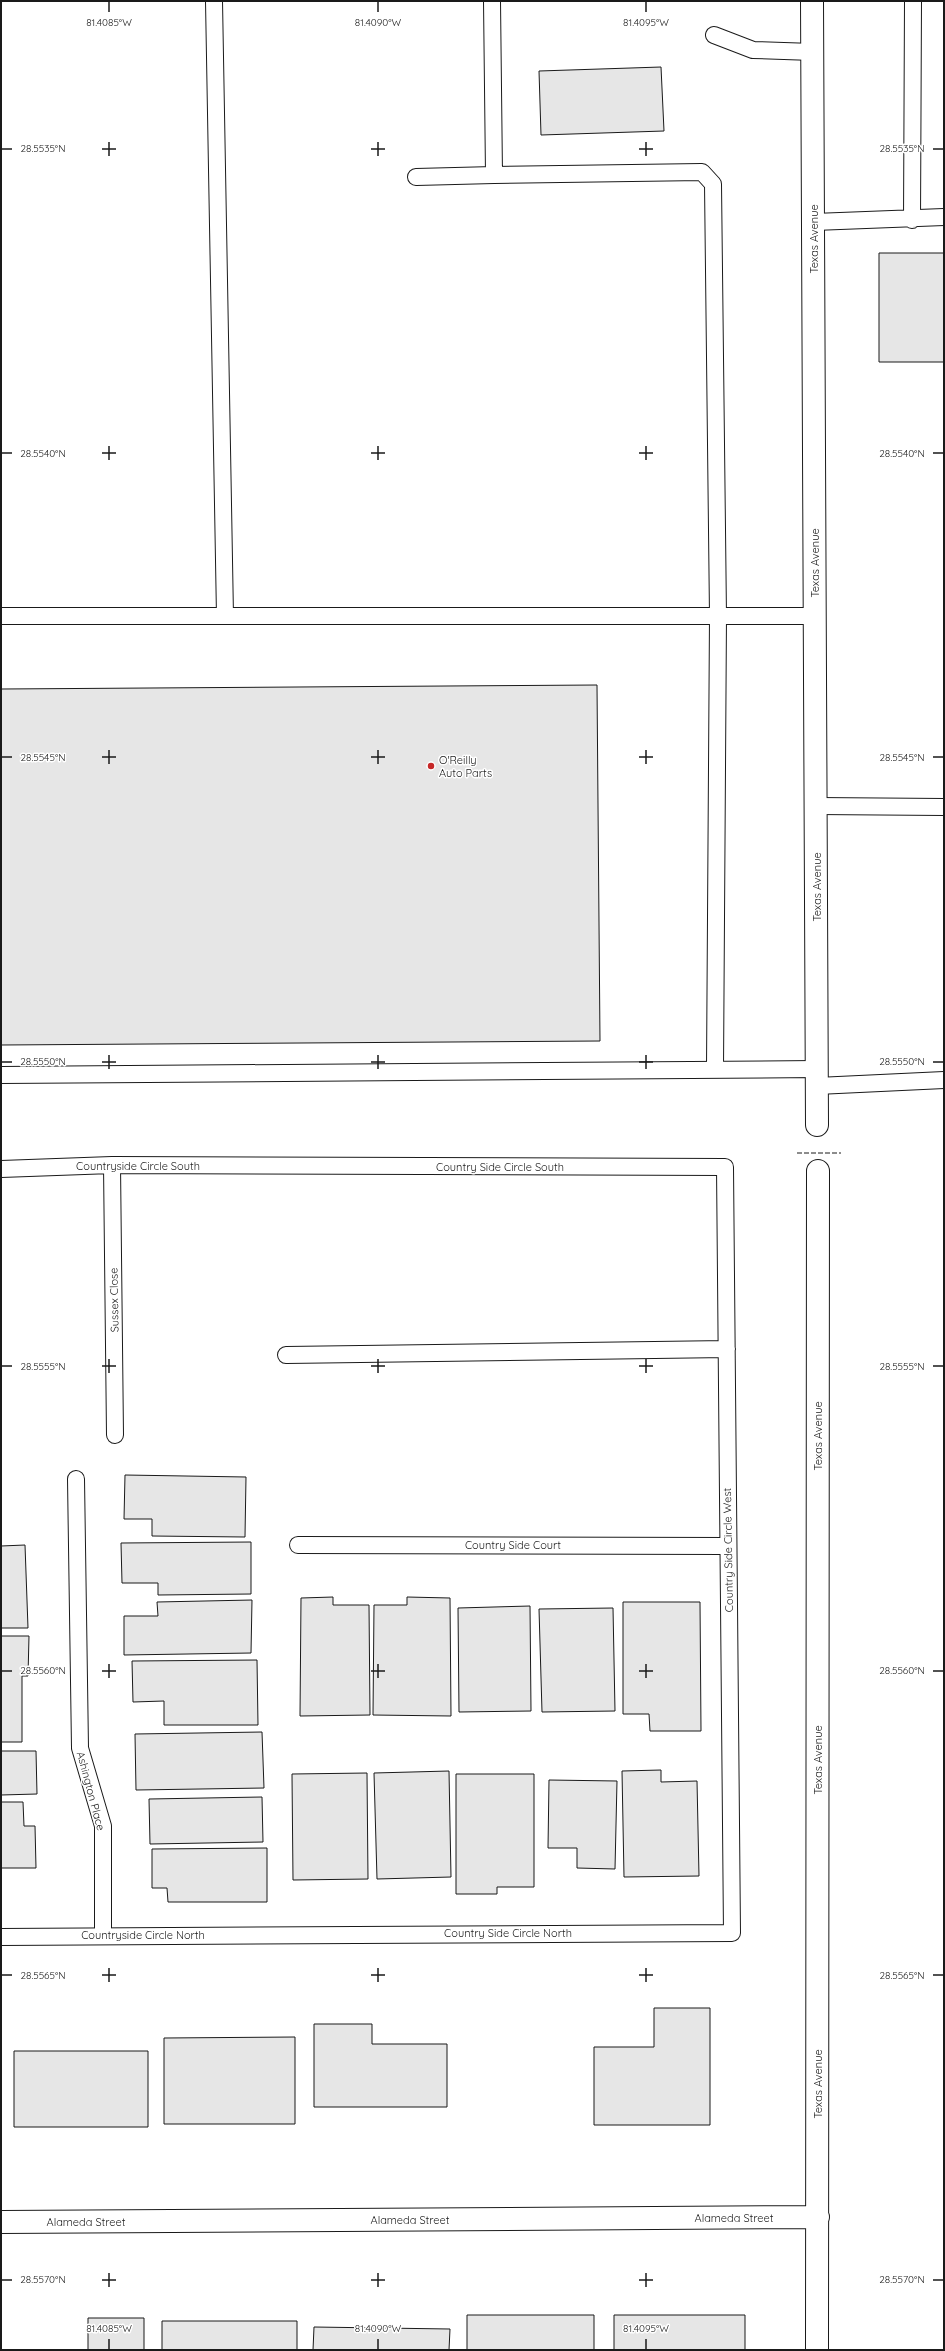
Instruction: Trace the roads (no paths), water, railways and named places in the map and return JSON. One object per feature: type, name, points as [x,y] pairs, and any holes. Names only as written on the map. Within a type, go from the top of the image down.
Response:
[{"type":"street","name":"Texas Avenue","points":[[812,1],[817,1125]]},
{"type":"street","name":"Texas Avenue","points":[[817,2350],[818,1171]]},
{"type":"street","name":"Alameda Street","points":[[1,2222],[818,2217]]},
{"type":"lane","points":[[214,1],[225,616]]},
{"type":"lane","points":[[492,1],[494,175]]},
{"type":"lane","points":[[912,220],[913,1]]},
{"type":"lane","points":[[714,35],[753,50],[812,52]]},
{"type":"lane","points":[[416,176],[702,172],[712,184],[718,616],[715,1069]]},
{"type":"lane","points":[[814,222],[912,220],[944,217]]},
{"type":"lane","points":[[1,616],[815,616]]},
{"type":"lane","points":[[816,806],[944,807]]},
{"type":"lane","points":[[1,1076],[715,1069],[817,1077],[944,1080]]},
{"type":"lane","name":"Countryside Circle South","points":[[1,1169],[112,1166],[274,1166]]},
{"type":"lane","name":"Sussex Close","points":[[112,1166],[115,1435]]},
{"type":"lane","name":"Country Side Circle South","points":[[274,1166],[725,1167]]},
{"type":"lane","name":"Country Side Circle West","points":[[725,1167],[732,1933]]},
{"type":"lane","points":[[286,1356],[726,1349]]},
{"type":"lane","name":"Ashington Place","points":[[76,1478],[80,1748],[103,1826],[103,1935]]},
{"type":"lane","name":"Country Side Court","points":[[298,1545],[728,1546]]},
{"type":"lane","name":"Country Side Circle North","points":[[285,1934],[732,1933]]},
{"type":"lane","name":"Countryside Circle North","points":[[1,1937],[285,1934]]},
{"type":"place","name":"O'Reilly Auto Parts","points":[[431,766]]}]
